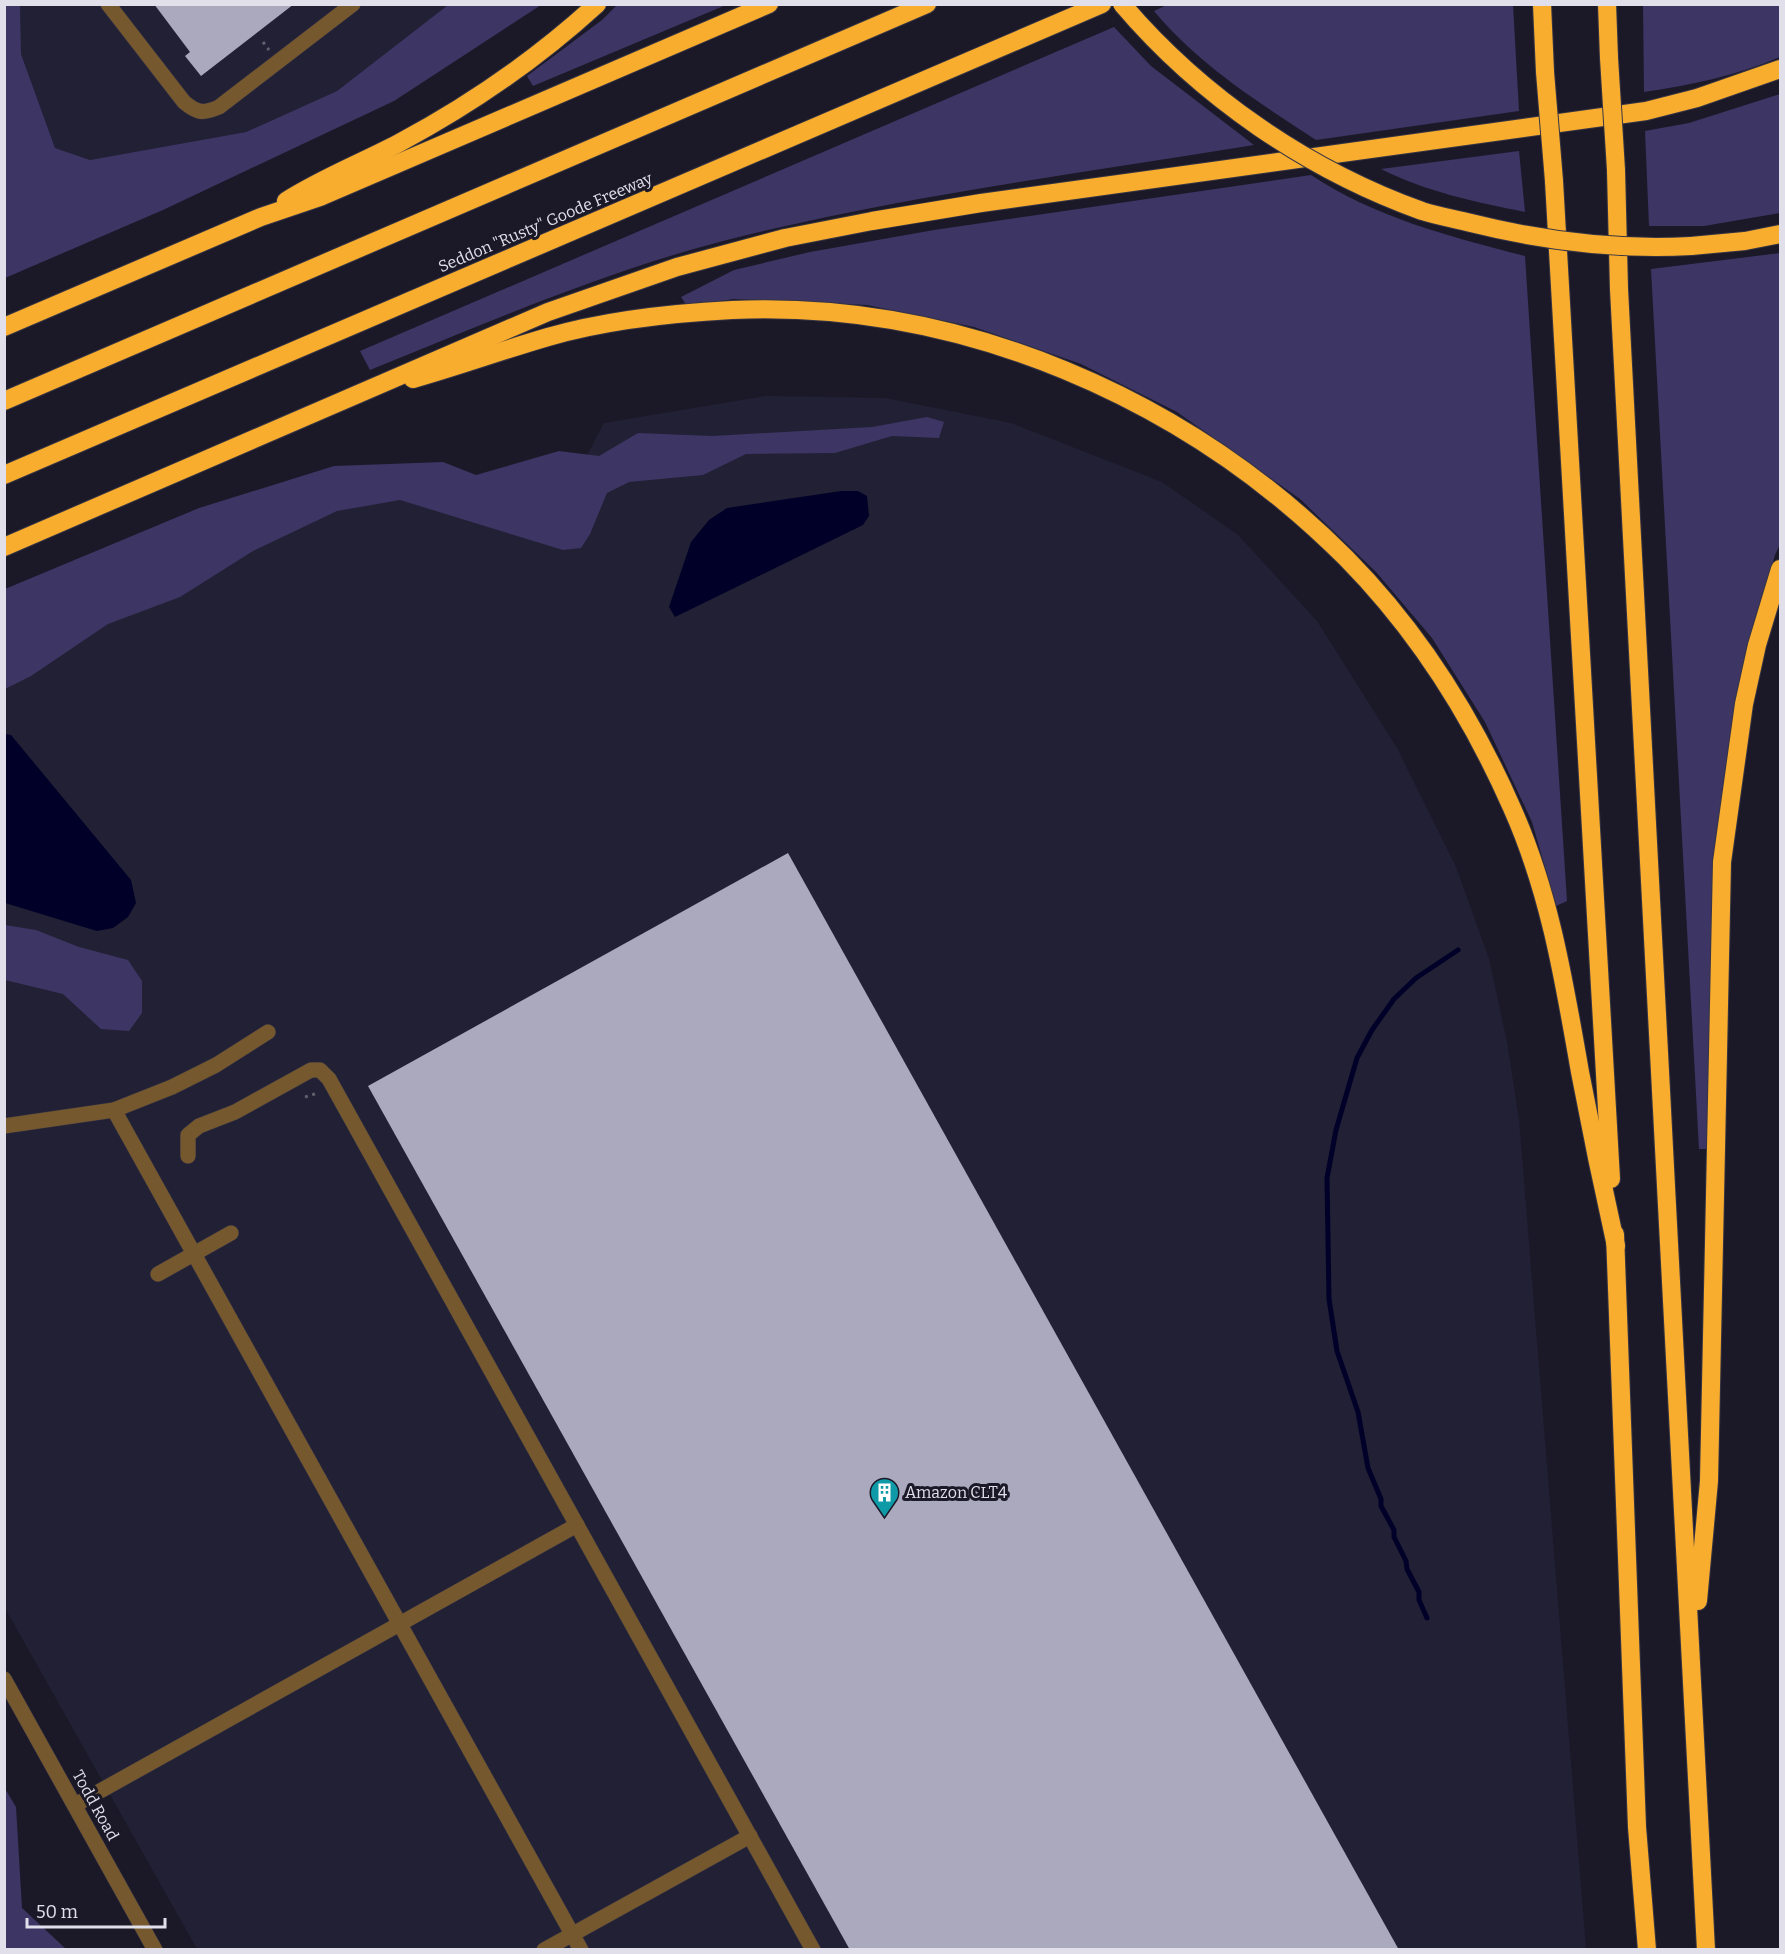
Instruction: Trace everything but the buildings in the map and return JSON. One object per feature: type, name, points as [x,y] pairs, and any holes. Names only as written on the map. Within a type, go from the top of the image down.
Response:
[{"type":"highway","points":[[261,217],[313,184],[398,143],[450,114],[540,52],[597,4]]},
{"type":"highway","points":[[4,327],[261,217],[320,197],[769,4]]},
{"type":"highway","points":[[4,401],[927,4]]},
{"type":"highway","name":"Seddon \"Rusty\" Goode Freeway","points":[[4,475],[1102,4]]},
{"type":"highway","points":[[1122,4],[1170,54],[1212,92],[1263,130],[1314,160],[1424,211],[1503,231],[1564,241],[1621,246],[1691,246],[1745,241],[1780,234]]},
{"type":"highway","points":[[1542,4],[1554,181],[1603,1064],[1616,1246],[1637,1827],[1647,1950]]},
{"type":"highway","points":[[1608,4],[1619,289],[1706,1950]]},
{"type":"highway","points":[[4,547],[548,312],[677,267],[785,238],[932,210],[1646,111],[1697,98],[1780,69]]},
{"type":"highway","points":[[391,378],[409,381],[552,336],[606,324],[735,310],[798,311],[846,315],[914,324],[1024,353],[1128,399],[1172,422],[1214,450],[1306,520],[1349,561],[1388,605],[1457,702],[1488,757],[1513,810],[1536,869],[1551,921],[1567,991],[1588,1113],[1616,1246]]},
{"type":"highway","points":[[1692,1663],[1709,1481],[1722,862],[1744,704],[1757,645],[1780,569]]},
{"type":"street","points":[[108,4],[184,102],[195,111],[204,113],[219,107],[353,4]]},
{"type":"street","points":[[4,1126],[114,1110],[172,1088],[216,1065],[268,1032]]},
{"type":"street","points":[[188,1156],[188,1135],[199,1126],[236,1112],[311,1070],[320,1070],[329,1079],[813,1950]]},
{"type":"street","points":[[114,1110],[581,1950]]},
{"type":"street","points":[[159,1274],[231,1233]]},
{"type":"street","points":[[75,1805],[577,1525]]},
{"type":"street","name":"Todd Road","points":[[4,1678],[155,1950]]},
{"type":"street","points":[[544,1950],[750,1836]]},
{"type":"shaded area","points":[[5,4],[20,5],[21,54],[55,148],[90,160],[246,132],[337,91],[448,5],[541,5],[394,101],[163,210],[5,278]]},
{"type":"shaded area","points":[[1169,4],[1513,5],[1519,111],[1316,140],[1230,82],[1190,49],[1154,11]]},
{"type":"shaded area","points":[[20,5],[448,5],[337,91],[246,132],[90,160],[55,148],[21,54]]},
{"type":"shaded area","points":[[617,5],[726,5],[533,86],[527,76],[602,20]]},
{"type":"shaded area","points":[[1643,5],[1780,5],[1780,57],[1747,70],[1713,79],[1644,92]]},
{"type":"shaded area","points":[[1114,27],[1151,66],[1254,145],[936,196],[747,235],[603,278],[370,370],[360,351]]},
{"type":"shaded area","points":[[1780,94],[1780,213],[1704,226],[1649,226],[1645,131],[1689,123]]},
{"type":"shaded area","points":[[1519,151],[1525,212],[1434,190],[1381,169]]},
{"type":"shaded area","points":[[1311,175],[1335,190],[1387,214],[1441,233],[1525,256],[1567,901],[1556,906],[1532,822],[1485,722],[1432,638],[1376,572],[1300,499],[1177,412],[1081,364],[974,327],[867,305],[734,299],[687,306],[681,297],[734,270],[810,252],[934,230]]},
{"type":"shaded area","points":[[1780,253],[1780,544],[1740,679],[1708,1149],[1699,1149],[1651,269]]},
{"type":"shaded area","points":[[765,396],[885,398],[1011,423],[1162,482],[1238,535],[1317,621],[1397,748],[1456,867],[1489,959],[1507,1042],[1519,1120],[1586,1949],[197,1949],[5,1608],[4,640],[392,479],[553,520],[604,423]]},
{"type":"shaded area","points":[[927,417],[944,422],[939,438],[892,436],[835,453],[746,454],[703,475],[629,482],[607,493],[590,534],[581,548],[563,550],[400,500],[337,511],[253,551],[180,597],[108,624],[31,676],[5,689],[5,589],[199,508],[334,466],[443,462],[476,475],[559,451],[599,456],[638,433],[712,436],[872,427]]},
{"type":"shaded area","points":[[5,925],[36,930],[79,947],[128,960],[142,981],[142,1013],[129,1031],[101,1029],[63,994],[5,980]]},
{"type":"shaded area","points":[[4,1787],[16,1807],[22,1908],[66,1949],[5,1949]]},
{"type":"water","points":[[841,491],[858,491],[867,496],[869,516],[863,525],[675,617],[669,607],[691,542],[709,520],[727,508]]},
{"type":"water","points":[[5,734],[11,735],[131,880],[136,903],[128,917],[113,928],[97,931],[5,903]]},
{"type":"waterway","points":[[1427,1618],[1419,1600],[1419,1592],[1394,1537],[1394,1530],[1381,1506],[1381,1499],[1368,1468],[1358,1412],[1337,1351],[1329,1299],[1327,1178],[1336,1130],[1357,1058],[1372,1030],[1394,999],[1416,978],[1458,950]]},
{"type":"place","name":"Amazon CLT4","points":[[884,1518]]}]
